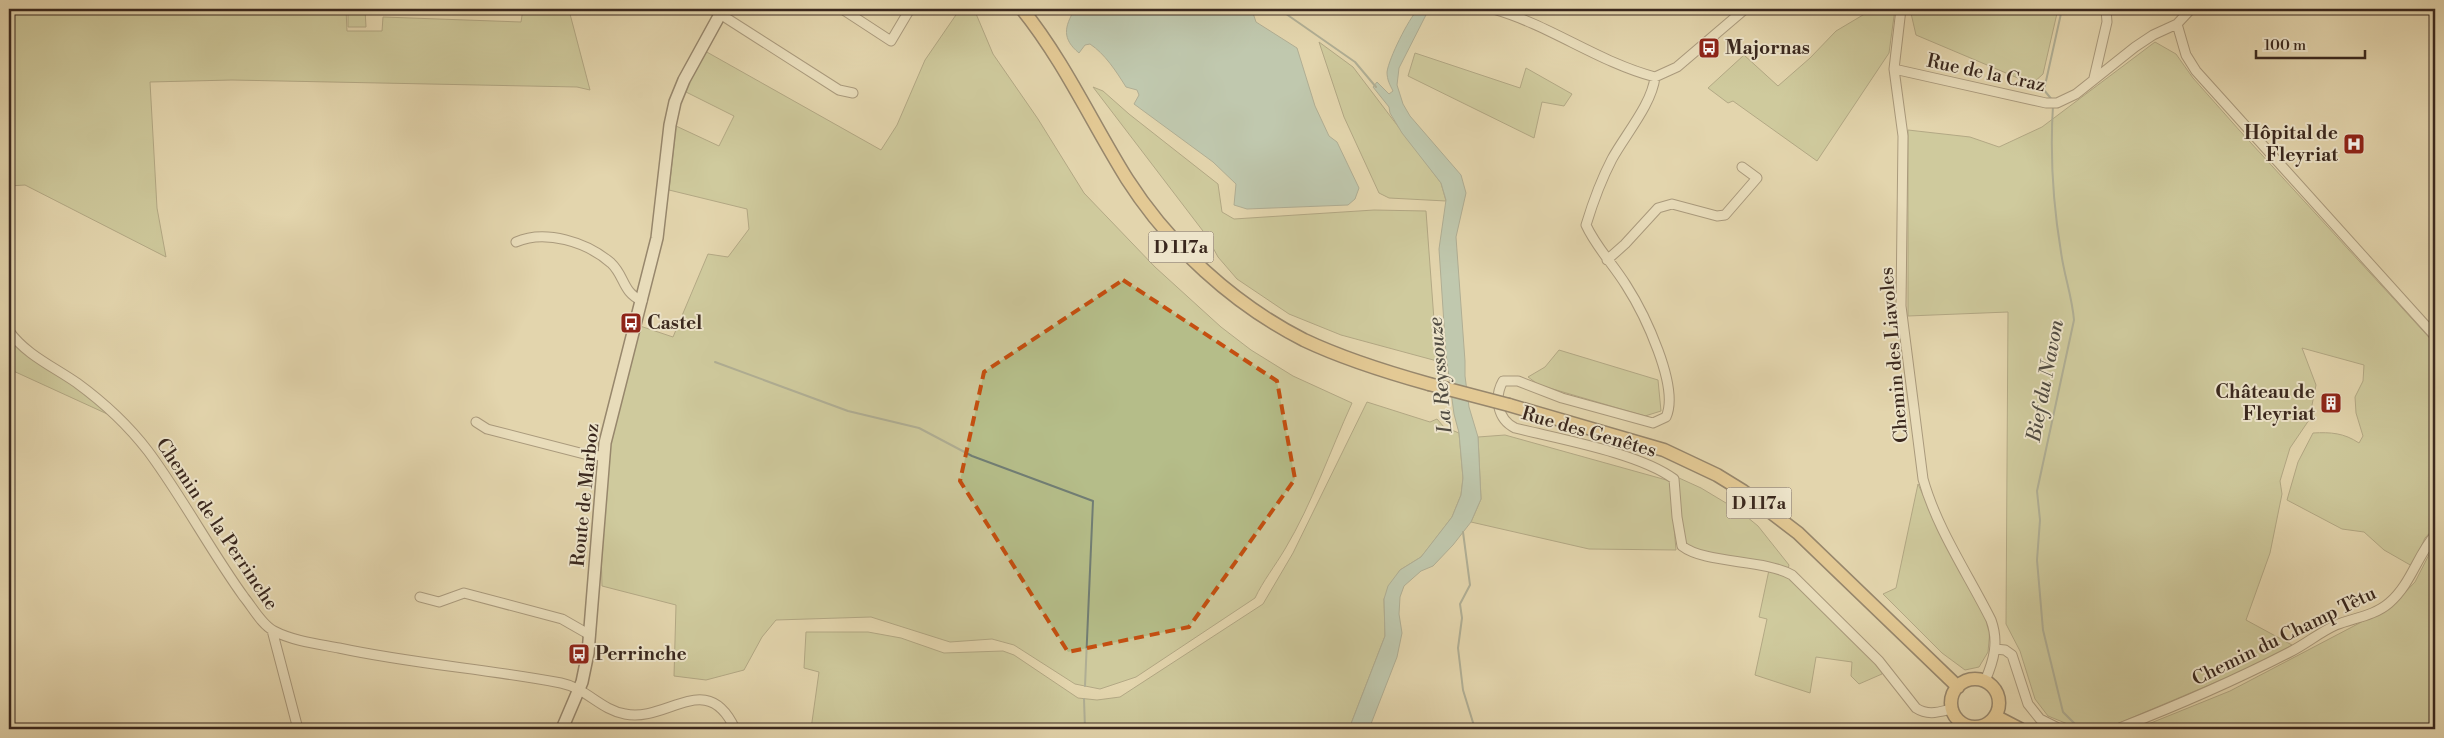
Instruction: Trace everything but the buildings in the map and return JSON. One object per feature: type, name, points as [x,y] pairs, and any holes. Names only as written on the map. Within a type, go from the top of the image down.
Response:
[{"type":"main road","name":"D 117a","points":[[1022,9],[1058,60],[1128,180],[1158,221],[1194,260],[1240,300],[1304,339],[1372,368],[1664,450],[1710,472],[1743,491],[1798,533],[1958,686]]},
{"type":"main road","name":"Route de Marboz","points":[[562,729],[580,689],[590,635],[603,456],[614,401],[642,301],[660,220],[670,125],[675,102],[684,80],[721,12]]},
{"type":"main road","points":[[1970,680],[1985,681],[1997,692],[1998,708],[1995,716],[1983,726],[1966,727],[1955,716],[1952,709],[1951,701],[1958,686],[1970,680]]},
{"type":"main road","points":[[1995,716],[2020,729]]},
{"type":"street","points":[[842,9],[891,41],[910,9]]},
{"type":"street","points":[[1493,9],[1533,23],[1620,66],[1655,77],[1677,67],[1745,9]]},
{"type":"street","name":"Chemin des Liavoles","points":[[1901,9],[1894,69],[1903,136],[1901,306],[1923,479],[1935,513],[1995,631],[1994,661],[1985,681]]},
{"type":"street","points":[[2094,78],[2107,22],[2106,9]]},
{"type":"street","name":"Rue de la Craz","points":[[1894,69],[2046,103],[2057,103],[2076,94],[2094,78],[2153,35],[2177,24],[2191,9]]},
{"type":"street","points":[[721,12],[839,90],[853,93]]},
{"type":"street","points":[[2177,24],[2186,55],[2196,71],[2435,336]]},
{"type":"street","name":"Rue des Genêtes","points":[[1655,77],[1651,93],[1611,161],[1596,194],[1586,224],[1594,241],[1626,285],[1663,362],[1670,398],[1670,408],[1666,417],[1654,423],[1562,398],[1518,381],[1503,381],[1498,390],[1501,417],[1515,428],[1592,447],[1660,469],[1674,479],[1682,546],[1697,553],[1779,569],[1792,575],[1879,660],[1916,708],[1933,713],[1952,709]]},
{"type":"street","points":[[1607,260],[1625,244],[1658,208],[1665,205],[1672,204],[1717,216],[1725,215],[1756,178],[1742,167]]},
{"type":"street","points":[[516,242],[529,236],[543,235],[583,246],[611,264],[621,277],[626,289],[632,296],[642,301]]},
{"type":"street","name":"Chemin de la Perrinche","points":[[9,332],[30,352],[100,400],[137,437],[164,475],[218,561],[272,630],[310,642],[398,660],[559,682],[580,689],[602,706],[629,715],[642,714],[687,701],[708,700],[724,710],[735,729]]},
{"type":"street","points":[[476,422],[488,429],[603,456]]},
{"type":"street","name":"Chemin du Champ Têtu","points":[[2117,729],[2196,698],[2292,652],[2336,625],[2360,618],[2388,604],[2413,574],[2427,545],[2435,534]]},
{"type":"street","points":[[420,597],[439,602],[464,593],[562,619],[590,635]]},
{"type":"street","points":[[272,630],[298,729]]},
{"type":"street","points":[[1995,649],[2005,650],[2012,655],[2028,704],[2040,719],[2060,729]]},
{"type":"street","points":[[424,729],[438,729]]},
{"type":"highlighted area","points":[[1123,280],[1277,381],[1295,479],[1189,627],[1068,652],[960,481],[984,372]]},
{"type":"green space","points":[[9,9],[346,9],[347,31],[382,31],[383,17],[521,22],[523,9],[579,9],[570,14],[590,90],[577,87],[232,80],[150,82],[157,208],[166,257],[25,185],[9,186]]},
{"type":"green space","points":[[348,9],[365,9],[366,27],[348,27]]},
{"type":"green space","points":[[960,9],[974,9],[993,54],[1038,119],[1084,193],[1155,267],[1221,327],[1251,350],[1293,376],[1352,403],[1304,514],[1255,598],[1136,677],[1100,689],[1075,684],[1014,645],[992,639],[950,642],[871,617],[776,620],[762,637],[744,670],[706,680],[674,676],[676,605],[602,586],[601,547],[611,438],[640,326],[673,337],[708,254],[728,257],[749,229],[747,209],[669,190],[676,126],[719,146],[734,116],[684,91],[705,51],[881,150],[897,125],[925,60]]},
{"type":"green space","points":[[1873,9],[1895,9],[1889,53],[1817,161],[1733,101],[1728,103],[1708,88],[1744,55],[1778,86],[1810,58],[1836,31]]},
{"type":"green space","points":[[1910,9],[2058,9],[2043,74],[2032,84],[1916,35]]},
{"type":"green space","points":[[1319,42],[1353,67],[1441,183],[1446,201],[1389,198],[1379,193],[1344,117]]},
{"type":"green space","points":[[2155,42],[2176,54],[2193,78],[2240,131],[2435,344],[2435,527],[2425,538],[2412,566],[2384,550],[2364,532],[2342,529],[2287,500],[2298,462],[2313,433],[2337,434],[2359,443],[2363,436],[2356,413],[2355,397],[2363,381],[2364,365],[2302,348],[2316,385],[2309,420],[2290,448],[2280,481],[2282,494],[2270,553],[2246,620],[2292,645],[2266,661],[2105,729],[2080,729],[2048,716],[2035,699],[2020,651],[2006,624],[2008,312],[1908,316],[1908,130],[1970,137],[1999,147],[2042,127]]},
{"type":"green space","points":[[1415,53],[1520,88],[1526,68],[1572,94],[1564,106],[1542,102],[1534,138],[1408,76]]},
{"type":"green space","points":[[1093,87],[1103,91],[1129,114],[1218,184],[1222,212],[1234,219],[1374,210],[1426,211],[1437,361],[1341,335],[1289,314],[1237,279],[1218,257],[1206,235]]},
{"type":"green space","points":[[9,337],[84,391],[116,418],[9,369]]},
{"type":"green space","points":[[1559,350],[1658,380],[1661,411],[1645,416],[1539,385],[1528,377],[1545,367]]},
{"type":"green space","points":[[1367,402],[1430,422],[1437,419],[1444,427],[1459,433],[1463,478],[1461,495],[1452,517],[1421,557],[1400,570],[1384,599],[1385,636],[1349,729],[811,729],[819,672],[804,668],[806,632],[868,632],[901,638],[944,653],[1003,651],[1014,655],[1078,698],[1097,700],[1120,697],[1263,604],[1293,553]]},
{"type":"green space","points":[[1505,435],[1670,481],[1676,550],[1589,549],[1471,522],[1481,499],[1478,437]]},
{"type":"green space","points":[[1679,478],[1701,488],[1741,512],[1758,526],[1789,565],[1788,569],[1693,549],[1682,540],[1677,480]]},
{"type":"green space","points":[[1918,484],[1939,530],[1984,612],[1990,630],[1988,652],[1979,667],[1965,670],[1942,653],[1883,594],[1896,588]]},
{"type":"green space","points":[[2435,543],[2435,729],[2136,729],[2230,691],[2392,606],[2415,582]]},
{"type":"green space","points":[[1769,570],[1790,577],[1883,671],[1882,674],[1859,684],[1851,676],[1852,662],[1816,657],[1810,693],[1755,675],[1767,619],[1759,617]]},
{"type":"water","points":[[1075,9],[1239,9],[1242,12],[1252,10],[1256,22],[1297,48],[1315,106],[1329,136],[1337,142],[1359,188],[1355,199],[1348,205],[1247,209],[1234,205],[1236,184],[1213,162],[1134,104],[1139,95],[1137,90],[1126,87],[1101,53],[1090,44],[1085,45],[1079,53],[1073,48],[1066,32]]},
{"type":"water","points":[[1418,9],[1429,9],[1399,68],[1397,85],[1403,104],[1410,116],[1461,175],[1466,193],[1456,237],[1465,376],[1469,407],[1478,437],[1481,499],[1471,522],[1453,545],[1433,566],[1421,571],[1404,586],[1400,597],[1399,614],[1402,633],[1397,657],[1369,729],[1349,729],[1385,636],[1384,599],[1388,586],[1400,570],[1421,557],[1452,517],[1461,495],[1463,478],[1459,433],[1454,414],[1446,354],[1439,249],[1446,200],[1441,183],[1402,133],[1390,113],[1389,107],[1373,87],[1377,82],[1389,94],[1393,91],[1388,78],[1388,66],[1404,30]]},
{"type":"waterway","points":[[1279,9],[1355,62],[1376,87]]},
{"type":"waterway","name":"Bief du Navon","points":[[2053,101],[2044,90],[2062,9]]},
{"type":"waterway","name":"Bief du Navon","points":[[2053,105],[2052,160],[2056,216],[2062,261],[2072,302],[2074,320],[2037,491],[2040,520],[2037,560],[2043,630],[2063,712],[2078,727]]},
{"type":"waterway","points":[[715,362],[848,411],[919,428],[972,456],[1093,501],[1085,686]]},
{"type":"waterway","points":[[1463,532],[1470,585],[1460,604],[1462,618],[1458,648],[1463,690],[1475,729]]},
{"type":"waterway","points":[[1084,699],[1085,729]]},
{"type":"place","name":"Majornas","points":[[1709,48]]},
{"type":"place","name":"Hôpital de Fleyriat","points":[[2354,144]]},
{"type":"place","name":"Castel","points":[[631,323]]},
{"type":"place","name":"Château de Fleyriat","points":[[2331,403]]},
{"type":"place","name":"Perrinche","points":[[579,654]]},
{"type":"water label","name":"La Reyssouze","points":[[1441,375]]}]
